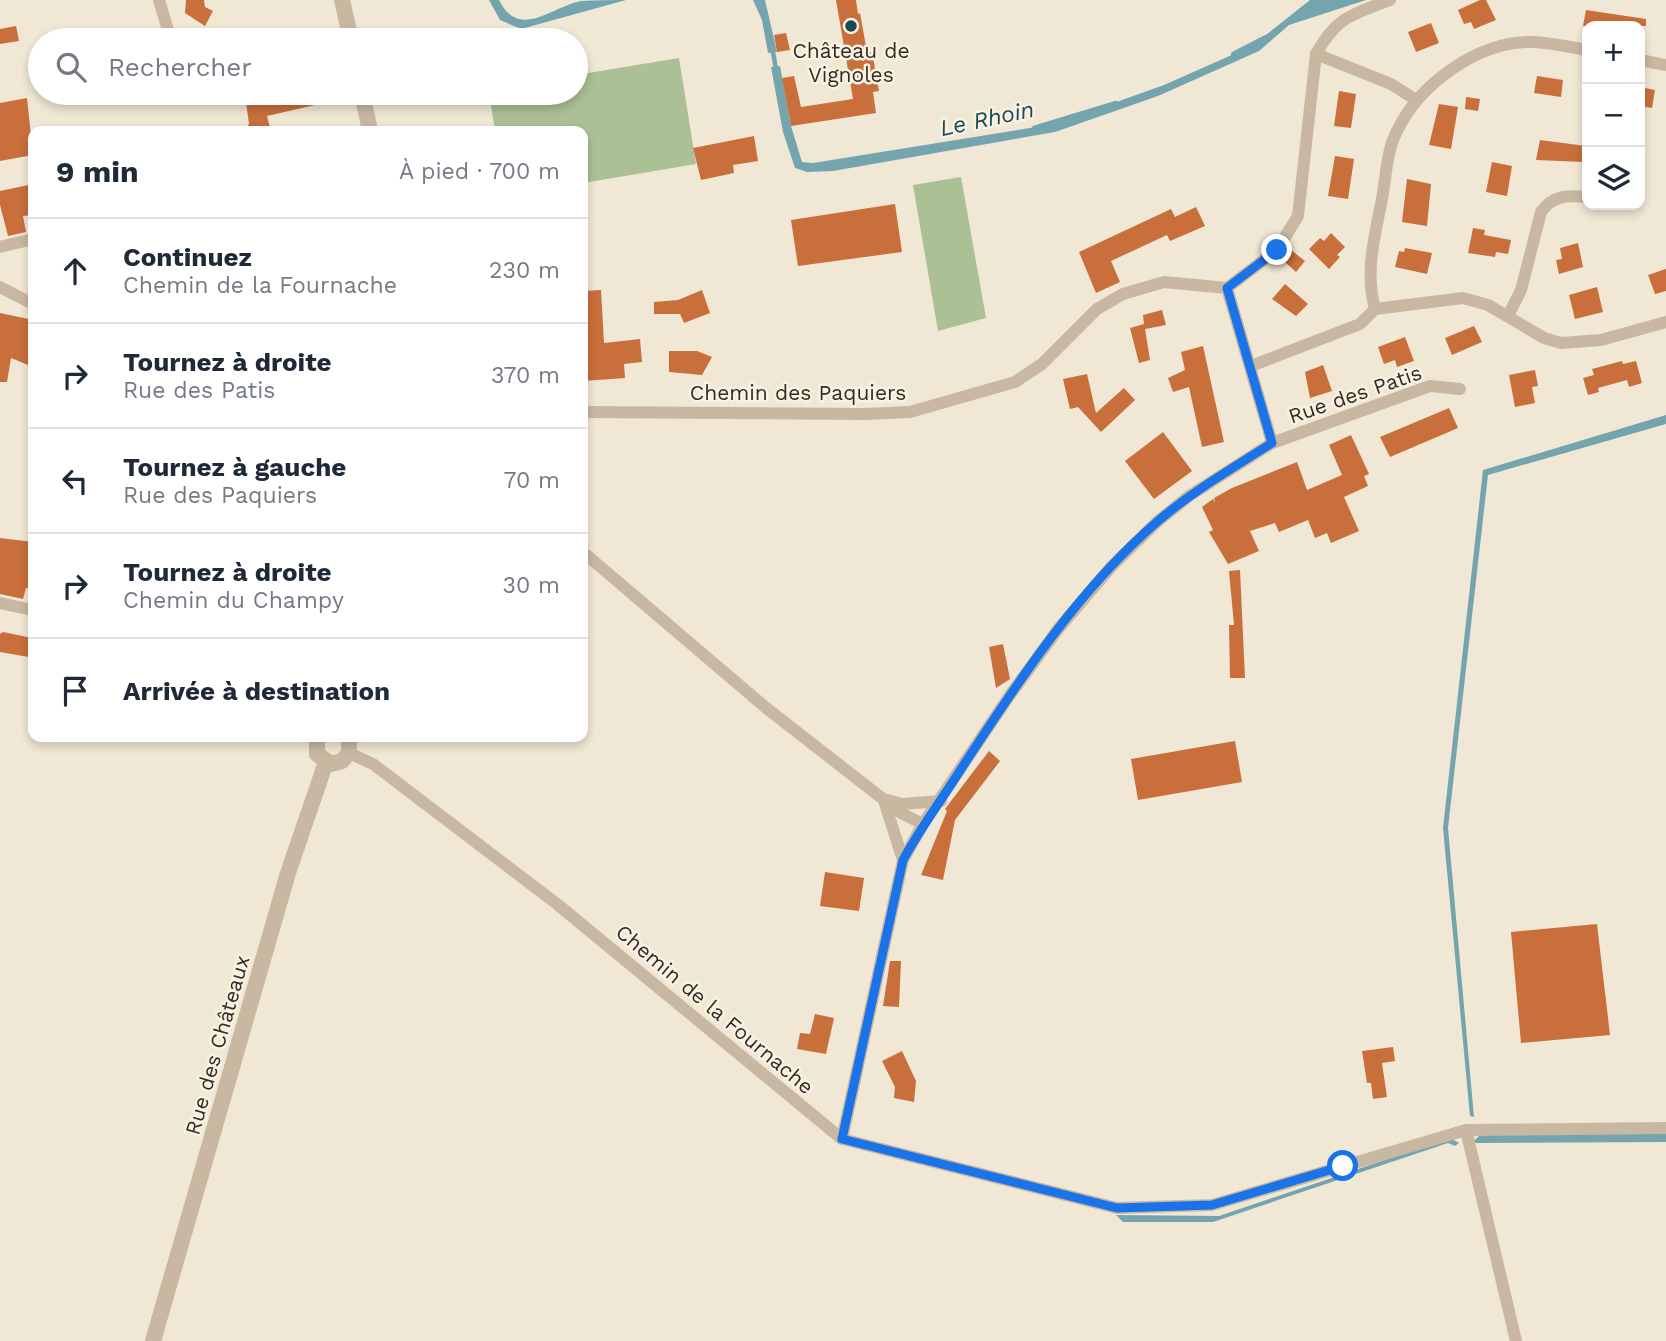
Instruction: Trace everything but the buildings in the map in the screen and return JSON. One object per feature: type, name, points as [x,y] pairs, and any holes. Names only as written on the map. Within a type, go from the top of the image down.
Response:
[{"type":"street","points":[[159,0],[167,28]]},
{"type":"street","points":[[342,0],[348,28]]},
{"type":"street","points":[[1272,443],[1227,288],[1277,250],[1298,216],[1316,54],[1327,35],[1343,19],[1390,0]]},
{"type":"street","points":[[1375,309],[1369,266],[1395,132],[1416,100],[1440,78],[1476,56],[1505,46],[1532,42],[1582,49]]},
{"type":"street","points":[[1316,54],[1391,84],[1416,100]]},
{"type":"street","points":[[1645,61],[1666,65]]},
{"type":"street","points":[[365,105],[369,126]]},
{"type":"street","points":[[1508,316],[1521,290],[1541,212],[1548,203],[1557,199],[1569,195],[1582,196]]},
{"type":"street","points":[[0,247],[28,240]]},
{"type":"street","points":[[1,282],[28,301]]},
{"type":"street","name":"Chemin des Paquiers","points":[[588,412],[910,412],[1015,382],[1042,363],[1097,309],[1123,294],[1164,282],[1227,288]]},
{"type":"street","points":[[1251,366],[1360,324],[1375,309],[1463,298],[1488,305],[1544,338],[1562,343],[1601,340],[1666,322]]},
{"type":"street","name":"Rue des Patis","points":[[842,1139],[903,860],[923,824],[942,801],[1010,695],[1112,566],[1157,522],[1189,496],[1272,443],[1430,386],[1460,389]]},
{"type":"street","points":[[588,556],[765,707],[881,798],[923,824]]},
{"type":"street","points":[[0,603],[28,609]]},
{"type":"street","points":[[316,742],[315,748],[326,762],[342,761],[349,745]]},
{"type":"street","name":"Chemin de la Fournache","points":[[349,745],[557,904],[842,1139],[1117,1208],[1212,1205],[1466,1130],[1666,1128]]},
{"type":"street","name":"Rue des Châteaux","points":[[153,1341],[288,873],[326,762]]},
{"type":"street","points":[[881,798],[902,804],[942,801]]},
{"type":"street","points":[[881,798],[890,812],[903,860]]},
{"type":"street","points":[[1466,1130],[1516,1341]]},
{"type":"green space","points":[[679,58],[696,164],[588,182],[588,126],[494,126],[491,105],[588,105],[588,73]]},
{"type":"green space","points":[[961,177],[986,318],[938,331],[913,185]]},
{"type":"water","points":[[489,0],[499,0],[507,12],[525,20],[581,1],[626,0],[525,28],[500,20]]},
{"type":"water","points":[[753,0],[765,0],[777,52],[768,53],[762,20]]},
{"type":"water","points":[[1310,0],[1366,0],[1289,25],[1259,51],[1158,96],[1055,132],[833,171],[807,172],[795,168],[783,132],[771,67],[780,66],[791,126],[802,162],[813,163],[1055,124],[1164,85],[1252,46]]},
{"type":"water","points":[[1666,415],[1666,424],[1488,475],[1448,828],[1474,1117],[1470,1116],[1443,828],[1483,470]]},
{"type":"water","points":[[1666,1133],[1666,1142],[1472,1143],[1480,1135]]},
{"type":"water","points":[[1450,1138],[1459,1143],[1455,1146],[1448,1143],[1213,1222],[1123,1222],[1116,1215],[1219,1216]]},
{"type":"waterway","name":"Le Rhoin","points":[[1233,54],[1266,37]]},
{"type":"waterway","name":"Le Rhoin","points":[[772,47],[776,69]]},
{"type":"waterway","name":"Le Rhoin","points":[[1034,128],[1116,103]]},
{"type":"place","name":"Château de Vignoles","points":[[851,26]]},
{"type":"route","points":[[1277,250],[1227,288],[1272,443],[1189,496],[1157,522],[1112,566],[1059,628],[1010,695],[942,801],[923,824],[903,860],[842,1139],[1117,1208],[1212,1205],[1343,1166]]}]
